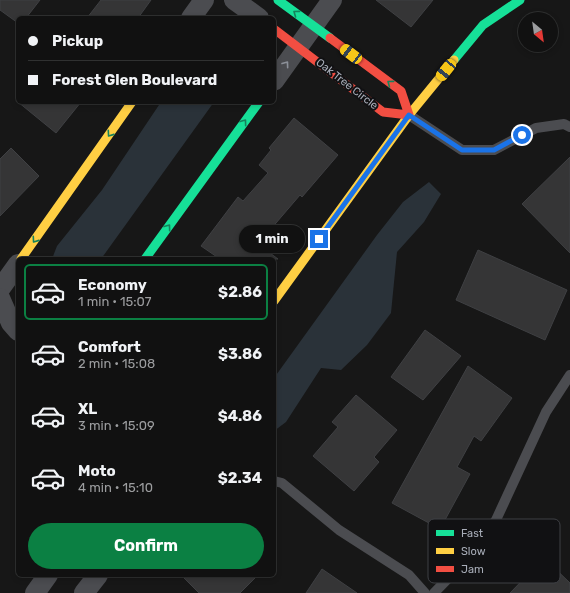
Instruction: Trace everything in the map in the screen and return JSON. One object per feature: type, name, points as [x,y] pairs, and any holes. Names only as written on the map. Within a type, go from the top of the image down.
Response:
[{"type":"street","points":[[192,16],[204,0]]},
{"type":"street","points":[[234,0],[256,16]]},
{"type":"street","points":[[278,0],[401,91],[409,115]]},
{"type":"street","points":[[276,78],[332,0]]},
{"type":"street","points":[[276,298],[409,115],[483,25],[520,0]]},
{"type":"street","name":"Oak Tree Circle","points":[[276,30],[383,112],[409,115]]},
{"type":"street","points":[[23,257],[131,104]]},
{"type":"street","points":[[146,257],[258,104]]},
{"type":"street","points":[[0,290],[16,267]]},
{"type":"street","points":[[0,298],[11,323],[16,329]]},
{"type":"street","points":[[35,593],[47,577]]},
{"type":"street","points":[[84,593],[96,577]]},
{"type":"lane","points":[[409,115],[462,150],[494,150],[536,128],[564,124],[570,127]]},
{"type":"lane","points":[[496,519],[546,412],[570,375]]},
{"type":"lane","points":[[276,482],[282,483],[339,530],[409,575],[425,593]]},
{"type":"lane","points":[[434,593],[444,583]]},
{"type":"shaded area","points":[[160,104],[213,104],[102,257],[53,257],[57,246],[102,190]]},
{"type":"shaded area","points":[[429,182],[441,194],[424,222],[397,252],[391,313],[367,345],[341,370],[321,368],[286,422],[276,430],[276,375],[377,235],[403,202]]},
{"type":"building","points":[[0,0],[40,0],[28,16],[16,16],[16,22],[0,10]]},
{"type":"building","points":[[101,0],[151,0],[139,16],[89,16]]},
{"type":"building","points":[[376,0],[433,0],[411,27]]},
{"type":"building","points":[[20,104],[79,104],[56,133]]},
{"type":"building","points":[[294,118],[338,155],[302,197],[300,195],[258,244],[275,257],[217,257],[201,246],[238,197],[243,201],[268,173],[259,165],[271,150],[269,148]]},
{"type":"building","points":[[11,148],[39,176],[0,216],[0,159]]},
{"type":"building","points":[[570,157],[570,253],[522,204]]},
{"type":"building","points":[[478,250],[567,290],[545,340],[456,300]]},
{"type":"building","points":[[425,330],[461,356],[423,400],[391,377]]},
{"type":"building","points":[[468,366],[512,398],[481,441],[474,436],[457,467],[470,474],[445,519],[428,519],[428,522],[392,503]]},
{"type":"building","points":[[356,395],[397,430],[374,457],[379,462],[354,491],[313,456],[338,427],[332,422]]},
{"type":"building","points":[[322,569],[357,593],[306,593]]},
{"type":"building","points":[[560,573],[570,583],[570,593],[510,593],[520,583],[560,583]]},
{"type":"building","points":[[183,577],[256,577],[240,593],[199,593]]},
{"type":"traffic: fast","points":[[278,0],[330,38]]},
{"type":"traffic: fast","points":[[454,60],[483,25],[520,0]]},
{"type":"traffic: fast","points":[[146,257],[258,104]]},
{"type":"traffic: slow","points":[[276,298],[409,115],[454,60]]},
{"type":"traffic: slow","points":[[22,257],[131,104]]},
{"type":"traffic: jam","points":[[276,31],[383,112],[409,115],[401,91],[330,38]]},
{"type":"route","points":[[319,239],[409,115],[462,150],[494,150],[522,135]]}]
